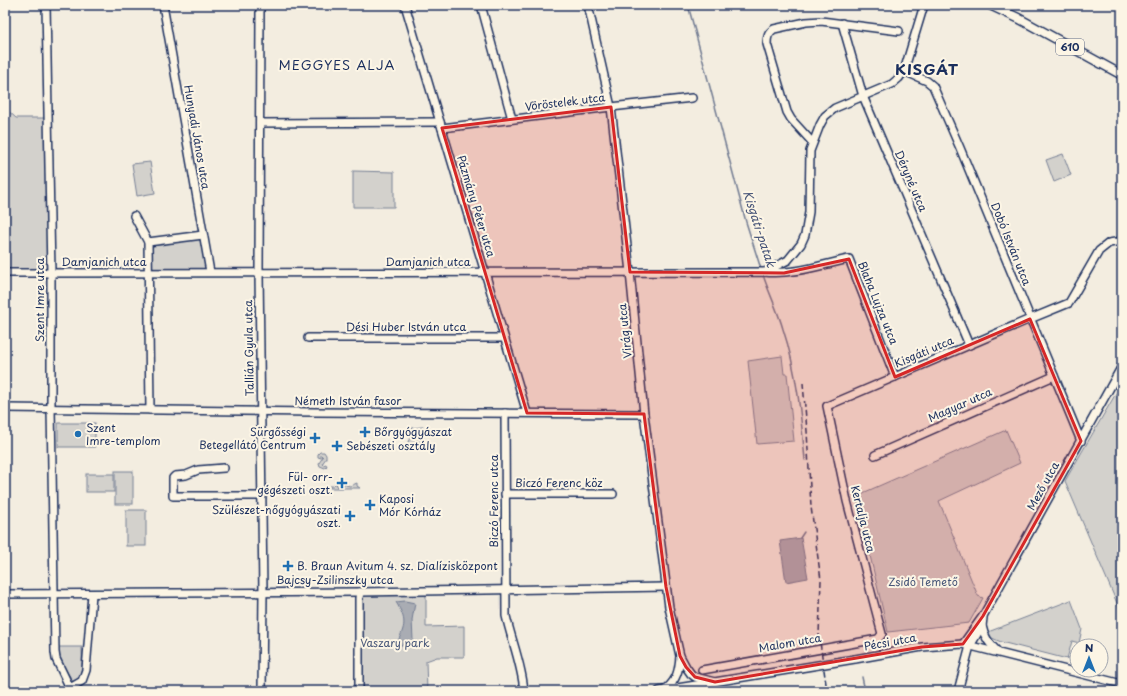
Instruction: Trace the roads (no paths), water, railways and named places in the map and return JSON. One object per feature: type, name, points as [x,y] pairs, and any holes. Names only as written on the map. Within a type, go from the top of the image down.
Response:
[{"type":"main road","name":"610","points":[[990,5],[1018,18],[1122,75]]},
{"type":"street","name":"Szent Imre utca","points":[[46,5],[51,273],[51,408],[55,652],[56,659],[70,689]]},
{"type":"street","name":"Hunyadi János utca","points":[[163,5],[210,272]]},
{"type":"street","name":"Tallián Gyula utca","points":[[260,5],[259,273],[263,592],[262,691]]},
{"type":"street","name":"Pázmány Péter utca","points":[[405,5],[526,413]]},
{"type":"street","points":[[482,5],[512,120]]},
{"type":"street","name":"Virág utca","points":[[588,5],[611,107],[630,272],[644,414],[666,587],[680,656],[691,674],[695,677],[715,682]]},
{"type":"street","points":[[763,272],[788,260],[801,244],[807,226],[809,160],[812,142],[825,116],[836,108],[892,84],[899,78],[904,71],[924,6]]},
{"type":"street","points":[[812,142],[787,112],[767,44],[767,37],[770,32],[774,29],[806,22],[821,21],[899,31]]},
{"type":"street","name":"Déryné utca","points":[[842,23],[863,96],[969,345]]},
{"type":"street","name":"Dobó István utca","points":[[904,71],[927,81],[933,86],[1081,442]]},
{"type":"street","name":"Vöröstelek utca","points":[[260,123],[441,125],[512,120],[692,98]]},
{"type":"street","points":[[134,216],[148,242],[150,410]]},
{"type":"street","points":[[148,242],[203,235]]},
{"type":"street","name":"Kisgáti utca","points":[[826,406],[1070,303],[1099,251],[1109,243],[1122,241]]},
{"type":"street","points":[[788,260],[794,271]]},
{"type":"street","name":"Damjanich utca","points":[[5,273],[779,273],[849,260]]},
{"type":"street","name":"Blaha Lujza utca","points":[[849,260],[895,377]]},
{"type":"street","name":"Dési Huber István utca","points":[[308,338],[504,338]]},
{"type":"street","name":"Mező utca","points":[[967,645],[1122,366]]},
{"type":"street","name":"Magyar utca","points":[[875,455],[1054,376]]},
{"type":"street","name":"Kertalja utca","points":[[826,406],[847,501],[882,634],[881,637]]},
{"type":"street","name":"Németh István fasor","points":[[5,408],[644,414]]},
{"type":"street","name":"Biczó Ferenc utca","points":[[505,413],[506,616],[510,636],[520,666],[524,691]]},
{"type":"street","points":[[224,468],[198,470],[186,475],[175,476],[173,478],[173,496],[262,496]]},
{"type":"street","name":"Biczó Ferenc köz","points":[[505,494],[613,494]]},
{"type":"street","name":"Bajcsy-Zsilinszky utca","points":[[5,594],[360,592],[666,587]]},
{"type":"street","points":[[359,691],[360,592]]},
{"type":"street","points":[[70,689],[82,681],[86,670],[92,594]]},
{"type":"street","points":[[983,616],[982,626],[985,638],[998,653]]},
{"type":"street","points":[[958,691],[967,645],[982,626]]},
{"type":"street","name":"Malom utca","points":[[702,670],[878,639],[881,637]]},
{"type":"street","name":"Pécsi utca","points":[[662,690],[922,647],[967,645],[1122,684]]},
{"type":"street","name":"Virág utca","points":[[662,690],[673,683],[677,676],[680,656]]},
{"type":"waterway","name":"Kisgáti-patak","points":[[688,5],[746,222],[761,269]]},
{"type":"waterway","name":"Kisgáti-patak","points":[[763,275],[781,322],[792,361],[800,410],[805,460]]},
{"type":"waterway","name":"Kisgáti-patak","points":[[800,538],[804,532]]},
{"type":"waterway","name":"Kisgáti-patak","points":[[862,677],[865,691]]},
{"type":"railway","points":[[803,383],[811,507],[821,580],[819,635],[827,691]]},
{"type":"place","name":"Bőrgyógyászat","points":[[365,432]]},
{"type":"place","name":"Szent Imre-templom","points":[[78,434]]},
{"type":"place","name":"Sürgősségi Betegellátó Centrum","points":[[315,438]]},
{"type":"place","name":"Sebészeti osztály","points":[[337,446]]},
{"type":"place","name":"Fül- orr- gégészeti oszt.","points":[[342,483]]},
{"type":"place","name":"Kaposi Mór Kórház","points":[[370,505]]},
{"type":"place","name":"Szülészet-nőgyógyászati oszt.","points":[[350,516]]},
{"type":"place","name":"B. Braun Avitum 4. sz. Dialízisközpont","points":[[288,566]]},
{"type":"district","name":"MEGGYES ALJA","points":[[337,65]]},
{"type":"district","name":"KISGÁT","points":[[927,70]]},
{"type":"park label","name":"Zsidó Temető","points":[[923,582]]},
{"type":"park label","name":"Vaszary park","points":[[395,643]]}]
